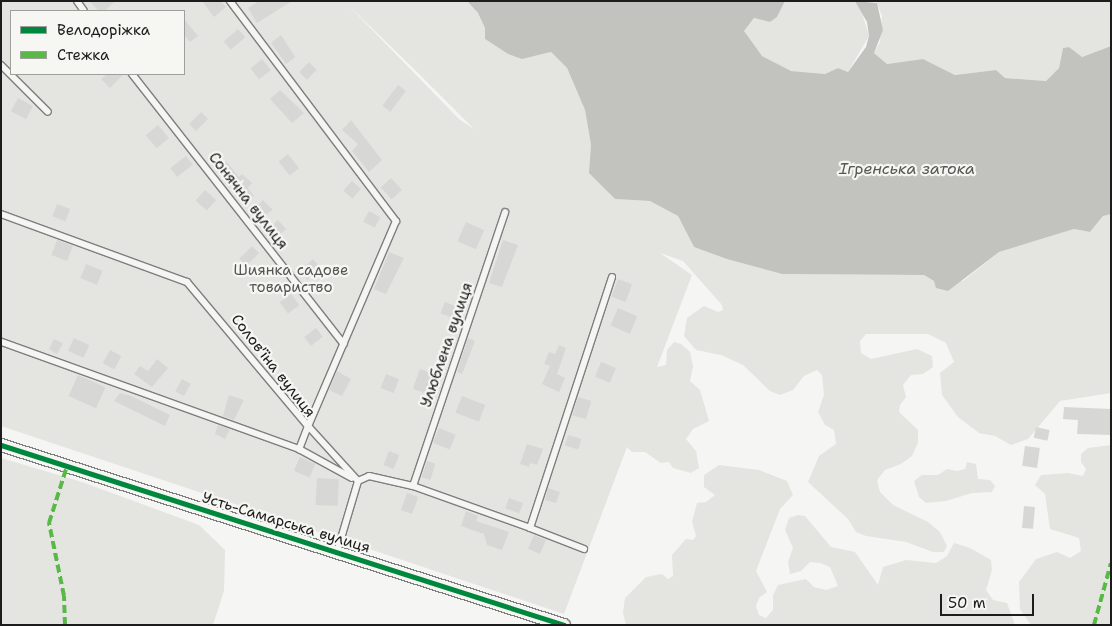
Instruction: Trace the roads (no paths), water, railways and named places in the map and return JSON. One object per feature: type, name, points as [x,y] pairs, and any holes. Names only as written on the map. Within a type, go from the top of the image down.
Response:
[{"type":"street","name":"Усть-Самарська вулиця","points":[[1,445],[564,625]]},
{"type":"lane","points":[[230,1],[396,221],[308,426],[358,481]]},
{"type":"lane","points":[[1,65],[10,74]]},
{"type":"lane","points":[[11,75],[48,112]]},
{"type":"lane","name":"Сонячна вулиця","points":[[133,75],[344,344]]},
{"type":"lane","name":"Улюблена вулиця","points":[[413,486],[505,212]]},
{"type":"lane","name":"Солов'їна вулиця","points":[[1,214],[187,282],[308,426],[300,449]]},
{"type":"lane","points":[[530,528],[612,277]]},
{"type":"lane","points":[[1,342],[300,449],[358,481]]},
{"type":"lane","points":[[337,552],[358,481],[369,476],[413,486],[584,548]]},
{"type":"water","name":"Ігренська затока","points":[[467,1],[785,1],[777,17],[770,22],[754,18],[744,31],[762,56],[791,71],[825,74],[838,68],[848,72],[866,47],[869,36],[867,22],[855,1],[877,3],[883,30],[874,53],[887,64],[923,59],[955,75],[996,70],[1005,78],[1046,81],[1059,68],[1063,48],[1069,47],[1082,57],[1111,46],[1111,214],[1103,216],[1090,232],[1074,229],[999,252],[948,291],[936,288],[934,281],[924,275],[782,274],[727,259],[694,247],[678,216],[650,201],[615,199],[589,173],[591,145],[585,110],[567,68],[551,52],[522,59],[508,54],[485,39],[485,28],[478,13]]},
{"type":"park label","name":"Шиянка садове товариство","points":[[291,278]]}]
